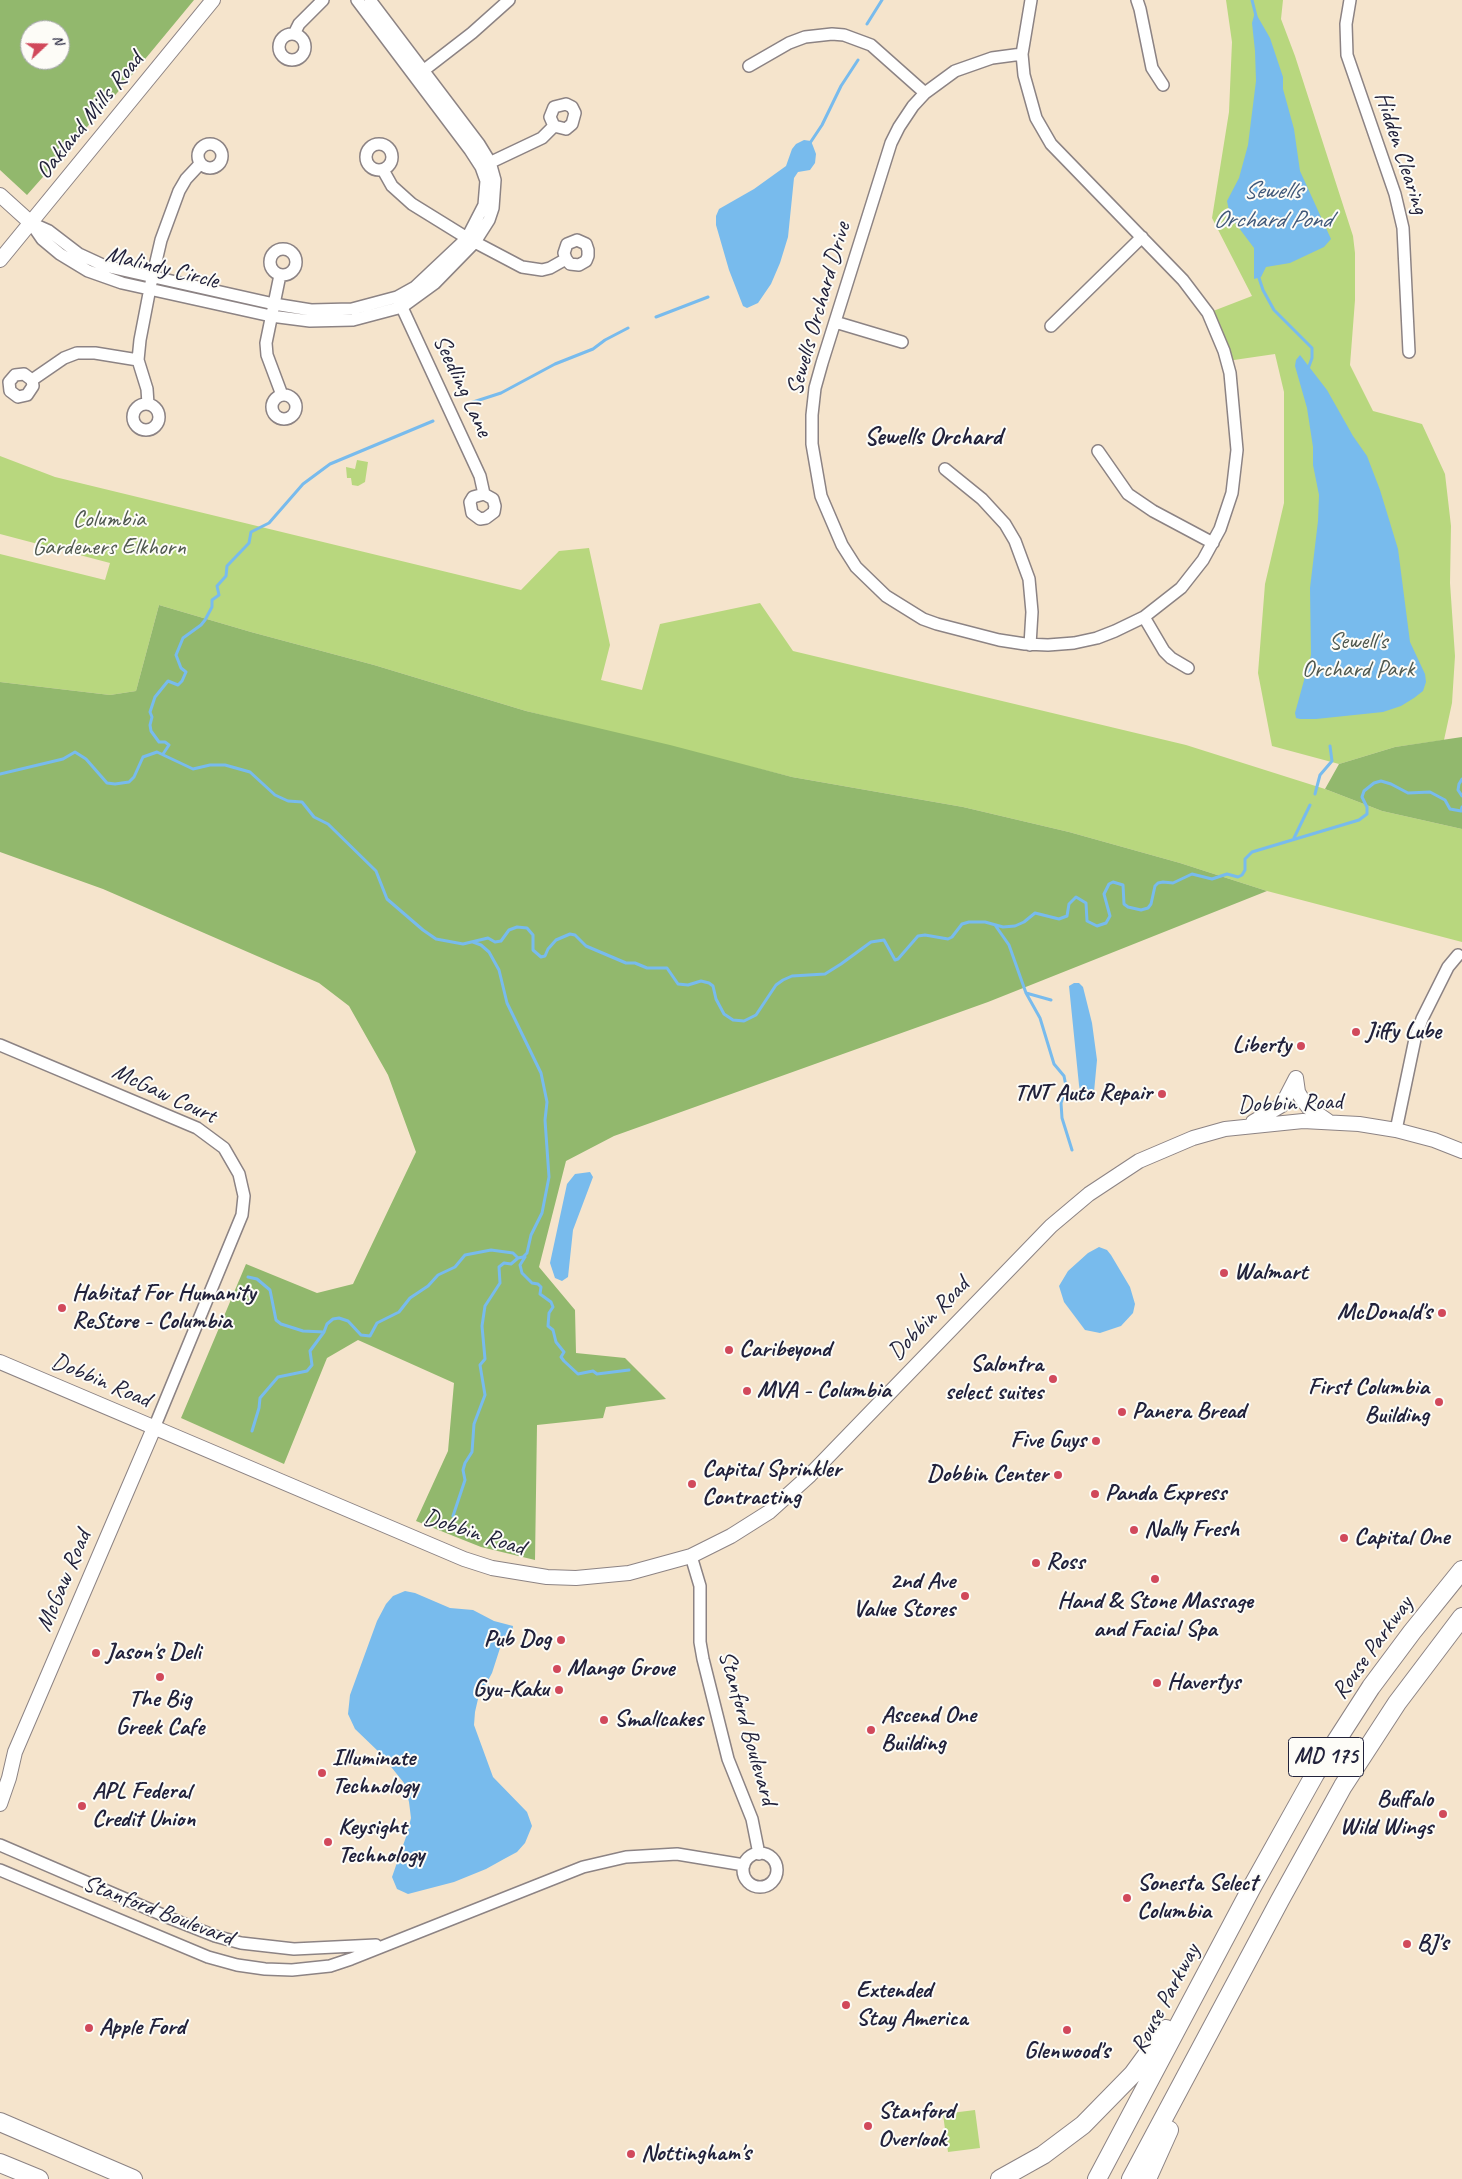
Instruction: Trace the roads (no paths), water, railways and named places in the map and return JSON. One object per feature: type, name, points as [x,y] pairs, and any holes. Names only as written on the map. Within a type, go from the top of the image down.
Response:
[{"type":"main road","name":"Rouse Parkway","points":[[1097,2179],[1290,1818],[1340,1734],[1394,1656],[1460,1572]]},
{"type":"main road","name":"MD 175","points":[[1131,2179],[1236,1982],[1352,1771],[1397,1703],[1462,1616]]},
{"type":"main road","points":[[1000,2179],[1044,2155],[1064,2141],[1107,2103],[1153,2048],[1219,1950]]},
{"type":"main road","points":[[1147,2179],[1236,1982]]},
{"type":"main road","points":[[0,2122],[133,2179]]},
{"type":"main road","points":[[0,2163],[38,2179]]},
{"type":"street","name":"Oakland Mills Road","points":[[0,260],[213,0]]},
{"type":"street","points":[[294,34],[299,24],[323,0]]},
{"type":"street","name":"Malindy Circle","points":[[357,0],[420,73]]},
{"type":"street","name":"Malindy Circle","points":[[31,223],[49,231],[66,246],[92,261],[151,283],[272,310],[352,309],[400,302],[435,283],[471,240],[484,206],[486,164],[370,0]]},
{"type":"street","points":[[420,73],[472,34],[509,0]]},
{"type":"street","name":"Sewells Orchard Drive","points":[[1022,54],[992,58],[970,64],[955,71],[925,93],[906,115],[891,143],[815,388],[812,415],[812,444],[821,496],[842,545],[856,567],[871,584],[886,596],[923,619],[959,630],[1030,644],[1074,643],[1097,638],[1144,617],[1181,588],[1203,560],[1227,513],[1236,468],[1237,450],[1230,373],[1219,338],[1204,307],[1183,280],[1051,144],[1036,118],[1028,96],[1022,54],[1031,0]]},
{"type":"street","points":[[1137,0],[1152,68],[1163,85]]},
{"type":"street","name":"Hidden Clearing","points":[[1350,0],[1346,24],[1347,55],[1395,194],[1403,228],[1409,352]]},
{"type":"street","points":[[749,66],[789,43],[804,37],[832,34],[844,35],[871,45],[925,93]]},
{"type":"street","points":[[486,164],[542,138],[554,126]]},
{"type":"street","points":[[148,404],[147,389],[138,360],[151,283],[161,240],[179,191],[189,175],[200,164]]},
{"type":"street","points":[[383,170],[392,186],[412,204],[471,240],[522,267],[531,269],[550,268],[566,260]]},
{"type":"street","points":[[0,195],[31,223]]},
{"type":"street","points":[[1051,326],[1142,237]]},
{"type":"street","points":[[280,275],[267,337],[267,355],[282,394]]},
{"type":"street","name":"Seedling Lane","points":[[400,302],[480,476],[484,494]]},
{"type":"street","points":[[835,322],[902,342]]},
{"type":"street","points":[[32,380],[64,358],[77,353],[138,360]]},
{"type":"street","points":[[1098,451],[1128,494],[1153,511],[1213,543]]},
{"type":"street","points":[[945,469],[982,499],[1005,524],[1015,541],[1029,579],[1032,612],[1030,644]]},
{"type":"street","points":[[1144,617],[1164,651],[1171,658],[1188,668]]},
{"type":"street","points":[[1396,1130],[1415,1039],[1422,1019],[1448,967],[1458,955]]},
{"type":"street","name":"McGaw Court","points":[[0,1045],[196,1128],[224,1148],[239,1174],[244,1196],[242,1215],[154,1428]]},
{"type":"street","points":[[1249,1125],[1282,1104],[1296,1078],[1298,1092],[1302,1100],[1328,1121]]},
{"type":"street","name":"Dobbin Road","points":[[0,1362],[441,1549],[492,1568],[547,1577],[606,1576],[629,1573],[691,1556],[750,1525],[769,1512],[810,1475],[1051,1226],[1089,1194],[1115,1176],[1168,1148],[1225,1129],[1249,1125],[1328,1121],[1396,1130],[1434,1140],[1462,1151]]},
{"type":"street","name":"McGaw Road","points":[[0,1804],[10,1778],[15,1752],[154,1428]]},
{"type":"street","name":"Stanford Boulevard","points":[[691,1556],[697,1573],[701,1598],[700,1642],[703,1660],[728,1759],[752,1820],[759,1854]]},
{"type":"street","name":"McGaw Road","points":[[0,1766],[15,1752]]},
{"type":"street","name":"Stanford Boulevard","points":[[0,1845],[172,1919],[215,1936],[241,1943],[294,1949],[370,1946],[392,1943]]},
{"type":"street","name":"Stanford Boulevard","points":[[0,1870],[163,1940],[208,1957],[237,1965],[292,1970],[330,1966],[583,1868],[626,1857],[677,1854],[744,1865]]},
{"type":"street","points":[[759,1854],[768,1856],[775,1863],[776,1875],[767,1886],[753,1886],[744,1876],[744,1865],[749,1858],[759,1854]]},
{"type":"water","name":"Sewells Orchard Pond","points":[[1255,12],[1270,38],[1283,77],[1283,89],[1294,129],[1300,171],[1331,239],[1324,247],[1290,263],[1266,267],[1261,277],[1254,279],[1254,248],[1230,216],[1227,201],[1239,178],[1248,145],[1256,81],[1252,23]]},
{"type":"water","points":[[804,140],[811,141],[816,154],[815,163],[810,170],[798,172],[794,178],[788,237],[780,263],[771,284],[758,303],[747,308],[743,306],[729,270],[716,225],[716,216],[719,209],[754,189],[786,166],[792,149],[796,144]]},
{"type":"water","points":[[1300,355],[1327,390],[1353,436],[1367,456],[1380,490],[1398,549],[1410,642],[1425,674],[1426,682],[1423,691],[1414,698],[1401,706],[1383,712],[1316,719],[1296,718],[1295,713],[1311,655],[1310,588],[1318,521],[1319,495],[1313,465],[1313,447],[1307,408],[1295,366],[1296,360]]},
{"type":"water","points":[[1079,983],[1083,987],[1092,1023],[1097,1060],[1094,1092],[1088,1097],[1081,1097],[1079,1085],[1069,986]]},
{"type":"water","points":[[590,1172],[593,1177],[573,1230],[568,1277],[562,1281],[555,1278],[550,1263],[567,1184],[575,1174]]},
{"type":"water","points":[[1099,1247],[1107,1250],[1111,1255],[1130,1287],[1135,1304],[1133,1313],[1121,1326],[1100,1333],[1085,1330],[1064,1302],[1059,1286],[1068,1271],[1088,1253]]},
{"type":"water","points":[[405,1591],[415,1593],[450,1608],[473,1610],[494,1621],[513,1626],[512,1635],[501,1645],[492,1673],[478,1699],[474,1725],[493,1777],[527,1812],[532,1826],[525,1843],[517,1852],[486,1869],[454,1882],[408,1894],[397,1889],[392,1877],[411,1818],[404,1783],[380,1753],[355,1729],[348,1714],[350,1695],[377,1621],[386,1604],[393,1596]]},
{"type":"waterway","points":[[867,24],[882,0]]},
{"type":"waterway","points":[[1252,0],[1256,16]]},
{"type":"waterway","points":[[810,143],[822,125],[841,86],[858,60]]},
{"type":"waterway","points":[[1258,275],[1263,290],[1274,310],[1312,348],[1312,358],[1308,369]]},
{"type":"waterway","points":[[656,317],[708,297]]},
{"type":"waterway","points":[[470,403],[501,393],[555,364],[593,349],[605,340],[628,328]]},
{"type":"waterway","points":[[163,754],[169,745],[165,742],[159,742],[151,731],[150,725],[152,717],[150,712],[155,697],[168,681],[178,685],[182,681],[186,672],[181,668],[176,655],[183,638],[205,620],[212,607],[212,600],[219,595],[217,586],[226,576],[227,566],[249,543],[251,532],[269,523],[303,484],[330,464],[433,421]]},
{"type":"waterway","points":[[1315,794],[1320,775],[1332,761],[1330,746]]},
{"type":"waterway","points":[[0,774],[63,759],[75,752],[86,759],[107,783],[115,784],[129,782],[134,777],[143,757],[157,752],[193,769],[210,765],[225,765],[250,772],[275,795],[288,801],[302,802],[314,817],[328,824],[376,871],[387,899],[436,939],[463,944],[488,938],[495,942],[501,941],[509,930],[517,927],[527,928],[533,935],[533,950],[541,957],[545,956],[556,940],[570,934],[575,935],[586,946],[626,963],[635,963],[647,968],[667,968],[678,984],[688,985],[701,981],[709,983],[713,986],[716,999],[724,1014],[733,1020],[744,1021],[756,1015],[776,985],[783,980],[792,976],[825,974],[871,942],[884,940],[895,960],[918,936],[925,935],[948,939],[952,937],[962,924],[969,922],[985,922],[1003,927],[1015,926],[1024,922],[1035,913],[1059,919],[1067,916],[1069,904],[1076,897],[1086,903],[1087,921],[1097,926],[1106,923],[1110,916],[1104,894],[1109,884],[1113,882],[1123,885],[1124,904],[1141,910],[1148,908],[1151,904],[1155,886],[1158,883],[1173,883],[1192,874],[1212,879],[1227,874],[1238,877],[1245,870],[1245,859],[1252,852],[1359,820],[1367,814],[1367,807],[1362,797],[1364,791],[1374,783],[1381,781],[1408,793],[1430,792],[1445,800],[1450,809],[1461,811],[1462,807]]},
{"type":"waterway","points":[[1462,779],[1458,790],[1462,796]]},
{"type":"waterway","points":[[1294,838],[1310,805]]},
{"type":"waterway","points":[[995,925],[1009,945],[1026,993],[1040,1018],[1054,1064],[1064,1076],[1066,1086],[1061,1103],[1062,1118],[1072,1150]]},
{"type":"waterway","points":[[453,1516],[465,1480],[463,1470],[465,1463],[472,1452],[474,1424],[485,1395],[480,1365],[485,1359],[482,1326],[485,1306],[500,1283],[499,1267],[504,1263],[511,1264],[527,1253],[531,1235],[542,1213],[549,1177],[545,1120],[547,1102],[541,1073],[507,1003],[499,970],[489,952],[481,945],[473,942]]},
{"type":"waterway","points":[[1026,993],[1051,1000]]},
{"type":"waterway","points":[[248,1277],[257,1279],[270,1290],[276,1320],[281,1324],[303,1331],[324,1332],[327,1324],[333,1319],[339,1318],[348,1321],[361,1335],[370,1336],[377,1323],[399,1312],[410,1298],[428,1286],[438,1275],[455,1267],[465,1255],[491,1250],[513,1253],[518,1258]]},
{"type":"waterway","points":[[525,1257],[520,1265],[522,1273],[532,1283],[538,1284],[541,1287],[540,1294],[551,1302],[553,1307],[549,1313],[548,1326],[553,1330],[556,1342],[564,1352],[561,1357],[564,1361],[578,1374],[593,1371],[597,1374],[629,1370]]},
{"type":"waterway","points":[[252,1431],[260,1398],[278,1377],[307,1371],[312,1365],[310,1351],[324,1332]]},
{"type":"place","name":"Jiffy Lube","points":[[1356,1032]]},
{"type":"place","name":"Liberty","points":[[1301,1046]]},
{"type":"place","name":"TNT Auto Repair","points":[[1162,1094]]},
{"type":"place","name":"Walmart","points":[[1224,1273]]},
{"type":"place","name":"Habitat For Humanity ReStore - Columbia","points":[[62,1308]]},
{"type":"place","name":"McDonald's","points":[[1442,1313]]},
{"type":"place","name":"Caribeyond","points":[[729,1350]]},
{"type":"place","name":"Salontra select suites","points":[[1053,1379]]},
{"type":"place","name":"MVA - Columbia","points":[[747,1391]]},
{"type":"place","name":"First Columbia Building","points":[[1439,1402]]},
{"type":"place","name":"Panera Bread","points":[[1122,1412]]},
{"type":"place","name":"Five Guys","points":[[1096,1441]]},
{"type":"place","name":"Dobbin Center","points":[[1058,1475]]},
{"type":"place","name":"Capital Sprinkler Contracting","points":[[692,1484]]},
{"type":"place","name":"Panda Express","points":[[1095,1494]]},
{"type":"place","name":"Nally Fresh","points":[[1134,1530]]},
{"type":"place","name":"Capital One","points":[[1344,1538]]},
{"type":"place","name":"Ross","points":[[1036,1563]]},
{"type":"place","name":"Hand & Stone Massage and Facial Spa","points":[[1155,1579]]},
{"type":"place","name":"2nd Ave Value Stores","points":[[965,1596]]},
{"type":"place","name":"Pub Dog","points":[[561,1640]]},
{"type":"place","name":"Jason's Deli","points":[[96,1653]]},
{"type":"place","name":"Mango Grove","points":[[557,1669]]},
{"type":"place","name":"The Big Greek Cafe","points":[[160,1677]]},
{"type":"place","name":"Havertys","points":[[1157,1683]]},
{"type":"place","name":"Gyu-Kaku","points":[[559,1690]]},
{"type":"place","name":"Smallcakes","points":[[604,1720]]},
{"type":"place","name":"Ascend One Building","points":[[871,1730]]},
{"type":"place","name":"Illuminate Technology","points":[[322,1773]]},
{"type":"place","name":"APL Federal Credit Union","points":[[82,1806]]},
{"type":"place","name":"Buffalo Wild Wings","points":[[1443,1814]]},
{"type":"place","name":"Keysight Technology","points":[[328,1842]]},
{"type":"place","name":"Sonesta Select Columbia","points":[[1127,1898]]},
{"type":"place","name":"BJ's","points":[[1407,1944]]},
{"type":"place","name":"Extended Stay America","points":[[846,2005]]},
{"type":"place","name":"Apple Ford","points":[[89,2028]]},
{"type":"place","name":"Glenwood's","points":[[1067,2030]]},
{"type":"place","name":"Stanford Overlook","points":[[868,2126]]},
{"type":"place","name":"Nottingham's","points":[[631,2154]]},
{"type":"district","name":"Sewells Orchard","points":[[933,437]]},
{"type":"park label","name":"Columbia Gardeners Elkhorn","points":[[109,534]]},
{"type":"park label","name":"Sewell's Orchard Park","points":[[1358,656]]}]
